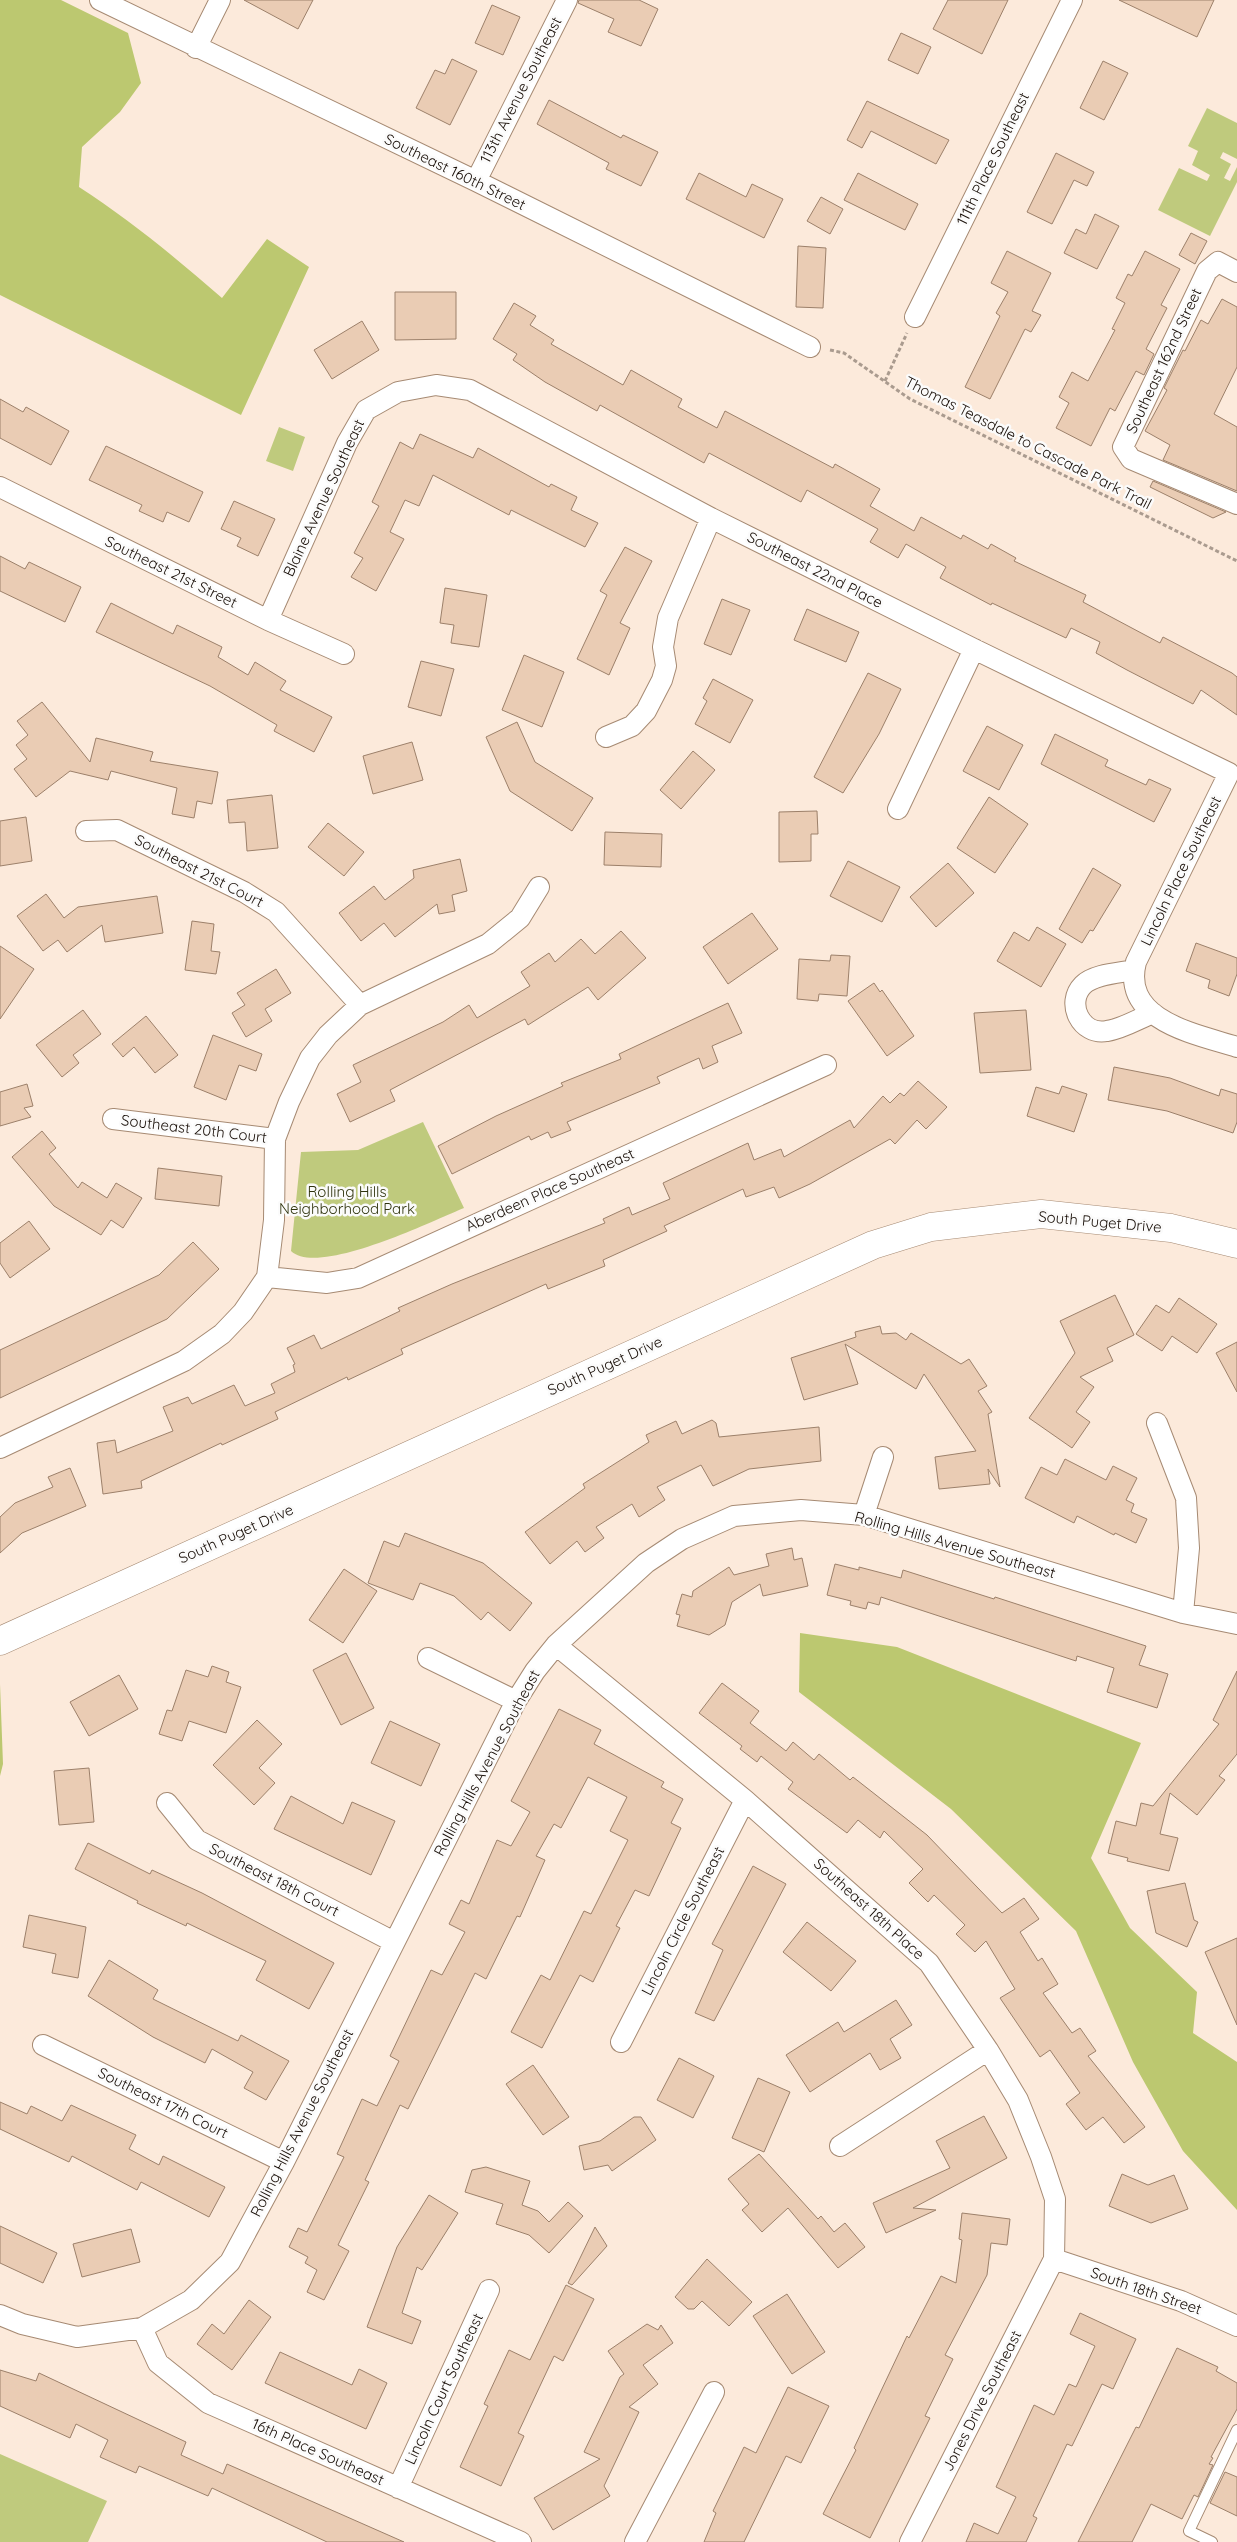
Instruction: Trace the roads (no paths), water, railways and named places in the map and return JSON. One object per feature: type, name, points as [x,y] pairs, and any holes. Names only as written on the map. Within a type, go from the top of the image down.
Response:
[{"type":"street","name":"Southeast 160th Street","points":[[100,0],[196,48],[476,181],[810,346]]},
{"type":"street","points":[[196,48],[220,0]]},
{"type":"street","name":"113th Avenue Southeast","points":[[476,181],[567,0]]},
{"type":"street","name":"111th Place Southeast","points":[[915,317],[1072,0]]},
{"type":"street","name":"Southeast 162nd Street","points":[[1237,272],[1218,262],[1207,271],[1123,447],[1131,459],[1237,504]]},
{"type":"street","name":"Southeast 22nd Place","points":[[398,392],[436,385],[470,390],[711,518],[974,650],[1229,773]]},
{"type":"street","name":"Blaine Avenue Southeast","points":[[268,620],[347,443],[366,410],[398,392]]},
{"type":"street","name":"Southeast 21st Street","points":[[0,487],[268,620],[344,654]]},
{"type":"street","points":[[606,737],[632,726],[646,710],[662,680],[666,666],[663,647],[668,618],[711,518]]},
{"type":"street","points":[[898,809],[974,650]]},
{"type":"street","name":"Lincoln Place Southeast","points":[[1134,970],[1229,773]]},
{"type":"street","name":"Southeast 21st Court","points":[[86,831],[117,830],[252,897],[276,912],[360,1005]]},
{"type":"street","points":[[0,1448],[184,1361],[222,1334],[243,1312],[267,1277],[274,1220],[275,1139],[289,1102],[310,1058],[328,1035],[360,1005],[488,944],[520,918],[539,887]]},
{"type":"street","points":[[1146,1006],[1106,1032],[1089,1029],[1077,1016],[1075,999],[1084,984],[1091,980],[1134,970],[1133,986],[1146,1006],[1158,1018],[1177,1028],[1237,1047]]},
{"type":"street","name":"Aberdeen Place Southeast","points":[[267,1277],[327,1283],[358,1278],[826,1065]]},
{"type":"street","name":"Southeast 20th Court","points":[[113,1118],[275,1139]]},
{"type":"street","name":"South Puget Drive","points":[[0,1641],[874,1245],[931,1227],[1041,1214],[1171,1228],[1237,1244]]},
{"type":"street","points":[[1157,1423],[1186,1498],[1189,1548],[1183,1613]]},
{"type":"street","points":[[864,1515],[883,1457]]},
{"type":"street","name":"Rolling Hills Avenue Southeast","points":[[0,2315],[22,2324],[77,2337],[142,2328],[191,2300],[230,2262],[284,2162],[516,1701],[534,1671],[556,1645],[646,1563],[682,1539],[734,1516],[800,1510],[864,1515],[1183,1613],[1237,1624]]},
{"type":"street","name":"Southeast 18th Place","points":[[556,1645],[745,1800],[929,1963],[988,2050],[1018,2100],[1055,2199],[1054,2259]]},
{"type":"street","points":[[428,1658],[516,1701]]},
{"type":"street","name":"Lincoln Circle Southeast","points":[[621,2042],[745,1800]]},
{"type":"street","name":"Southeast 18th Court","points":[[167,1803],[197,1840],[394,1942]]},
{"type":"street","name":"Southeast 17th Court","points":[[43,2045],[284,2162]]},
{"type":"street","points":[[840,2146],[988,2050]]},
{"type":"street","name":"South 18th Street","points":[[1054,2259],[1181,2301],[1237,2326]]},
{"type":"street","name":"Jones Drive Southeast","points":[[910,2542],[1054,2259]]},
{"type":"street","name":"Lincoln Court Southeast","points":[[398,2488],[490,2290]]},
{"type":"street","name":"16th Place Southeast","points":[[142,2328],[158,2363],[208,2403],[521,2542]]},
{"type":"street","points":[[634,2542],[714,2392]]},
{"type":"lane","points":[[1212,2542],[1189,2531],[1237,2430]]},
{"type":"park label","name":"Rolling Hills Neighborhood Park","points":[[347,1200]]}]
